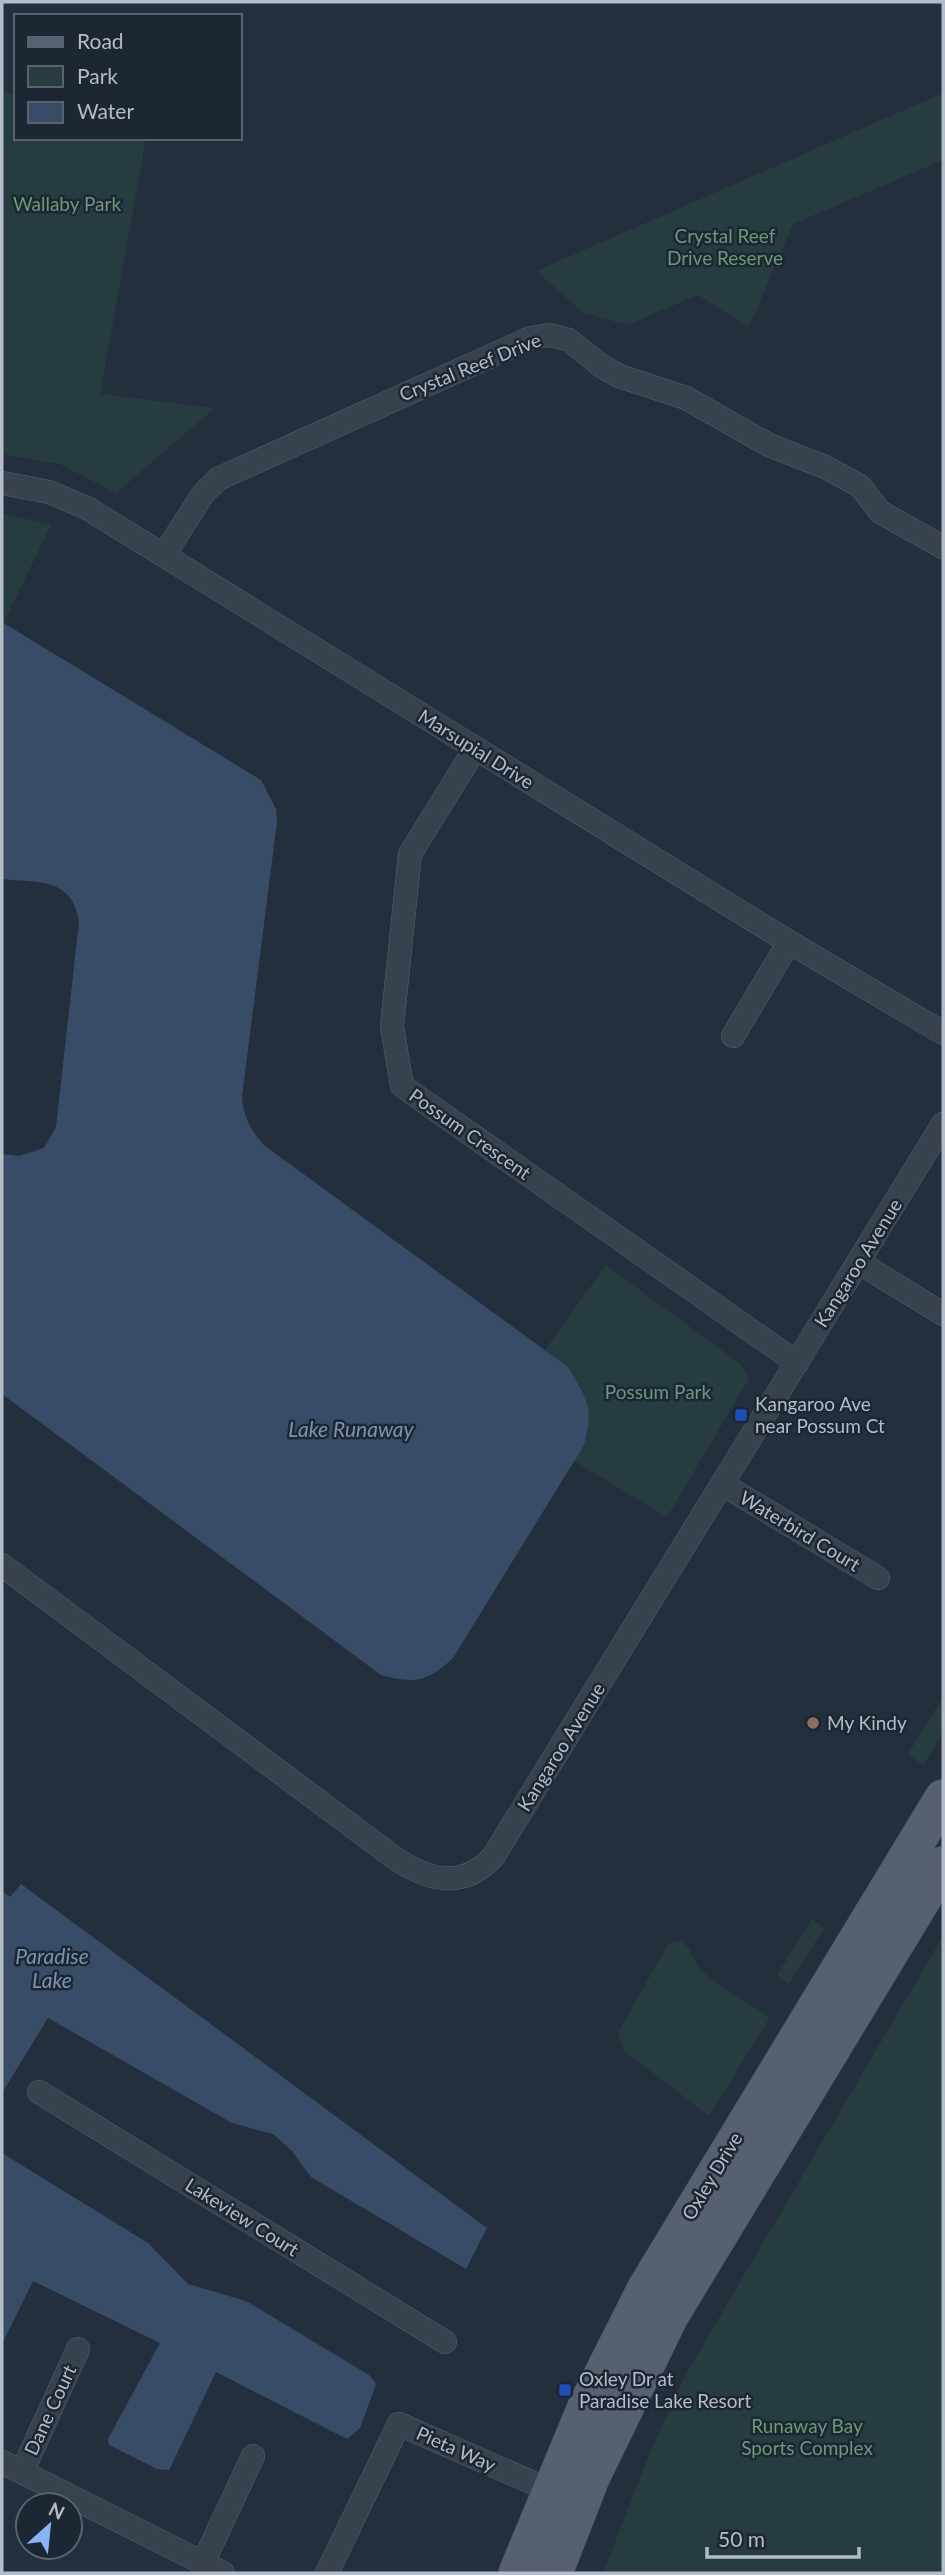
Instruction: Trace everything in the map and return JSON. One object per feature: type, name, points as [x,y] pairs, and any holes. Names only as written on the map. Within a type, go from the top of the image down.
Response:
[{"type":"main road","name":"Oxley Drive","points":[[517,2573],[549,2490],[598,2380],[646,2288],[943,1798]]},
{"type":"main road","name":"Oxley Drive","points":[[554,2573],[592,2478],[670,2316],[943,1865]]},
{"type":"street","name":"Crystal Reef Drive","points":[[164,555],[202,494],[218,479],[531,338],[550,335],[569,341],[619,376],[686,398],[769,445],[860,486],[880,512],[943,547]]},
{"type":"street","name":"Marsupial Drive","points":[[2,483],[29,486],[68,499],[164,555],[789,942],[943,1033]]},
{"type":"street","name":"Possum Crescent","points":[[475,749],[410,854],[392,1026],[402,1086],[797,1363]]},
{"type":"street","points":[[733,1036],[789,942]]},
{"type":"street","name":"Kangaroo Avenue","points":[[2,1564],[396,1859],[422,1874],[441,1880],[472,1874],[493,1857],[943,1124]]},
{"type":"street","points":[[858,1262],[943,1314]]},
{"type":"street","name":"Waterbird Court","points":[[722,1484],[878,1578]]},
{"type":"street","name":"Lakeview Court","points":[[39,2092],[445,2342]]},
{"type":"street","name":"Dane Court","points":[[12,2467],[78,2349]]},
{"type":"street","name":"Pieta Way","points":[[327,2573],[399,2424],[549,2490]]},
{"type":"street","points":[[12,2467],[213,2568],[253,2456]]},
{"type":"green space","name":"Wallaby Park","points":[[2,92],[14,94],[14,140],[146,140],[100,394],[215,408],[116,493],[60,464],[2,454]]},
{"type":"green space","name":"Crystal Reef Drive Reserve","points":[[943,93],[943,160],[793,224],[749,327],[698,295],[627,325],[584,313],[536,271]]},
{"type":"green space","points":[[2,513],[51,525],[4,622],[2,622]]},
{"type":"green space","name":"Possum Park","points":[[606,1265],[740,1364],[749,1379],[667,1517],[574,1461],[583,1444],[587,1428],[586,1400],[571,1374],[545,1350]]},
{"type":"green space","points":[[943,1697],[943,1732],[923,1765],[908,1754]]},
{"type":"green space","points":[[812,1919],[824,1928],[789,1984],[777,1975]]},
{"type":"green space","name":"Runaway Bay Sports Complex","points":[[943,1936],[943,2573],[603,2573],[653,2445],[685,2376]]},
{"type":"green space","points":[[678,1940],[687,1946],[698,1966],[709,1977],[770,2017],[709,2116],[624,2051],[618,2033],[668,1944]]},
{"type":"water","name":"Lake Runaway","points":[[2,622],[261,780],[276,809],[277,822],[242,1096],[249,1123],[265,1146],[568,1367],[584,1396],[589,1421],[584,1445],[453,1658],[428,1676],[403,1680],[381,1675],[2,1394],[2,1154],[19,1156],[44,1148],[56,1127],[79,922],[70,897],[61,890],[41,882],[2,879]]},
{"type":"water","name":"Paradise Lake","points":[[21,1884],[487,2228],[466,2269],[311,2177],[292,2151],[273,2134],[232,2123],[48,2018],[2,2093],[2,1891],[10,1897]]},
{"type":"water","points":[[2,2153],[148,2243],[188,2284],[246,2301],[369,2375],[376,2384],[360,2428],[347,2439],[216,2372],[169,2470],[157,2469],[109,2445],[108,2439],[160,2343],[33,2281],[2,2344]]},
{"type":"place","name":"Kangaroo Ave near Possum Ct","points":[[741,1415]]},
{"type":"place","name":"My Kindy","points":[[813,1723]]},
{"type":"place","name":"Oxley Dr at Paradise Lake Resort","points":[[565,2390]]}]
